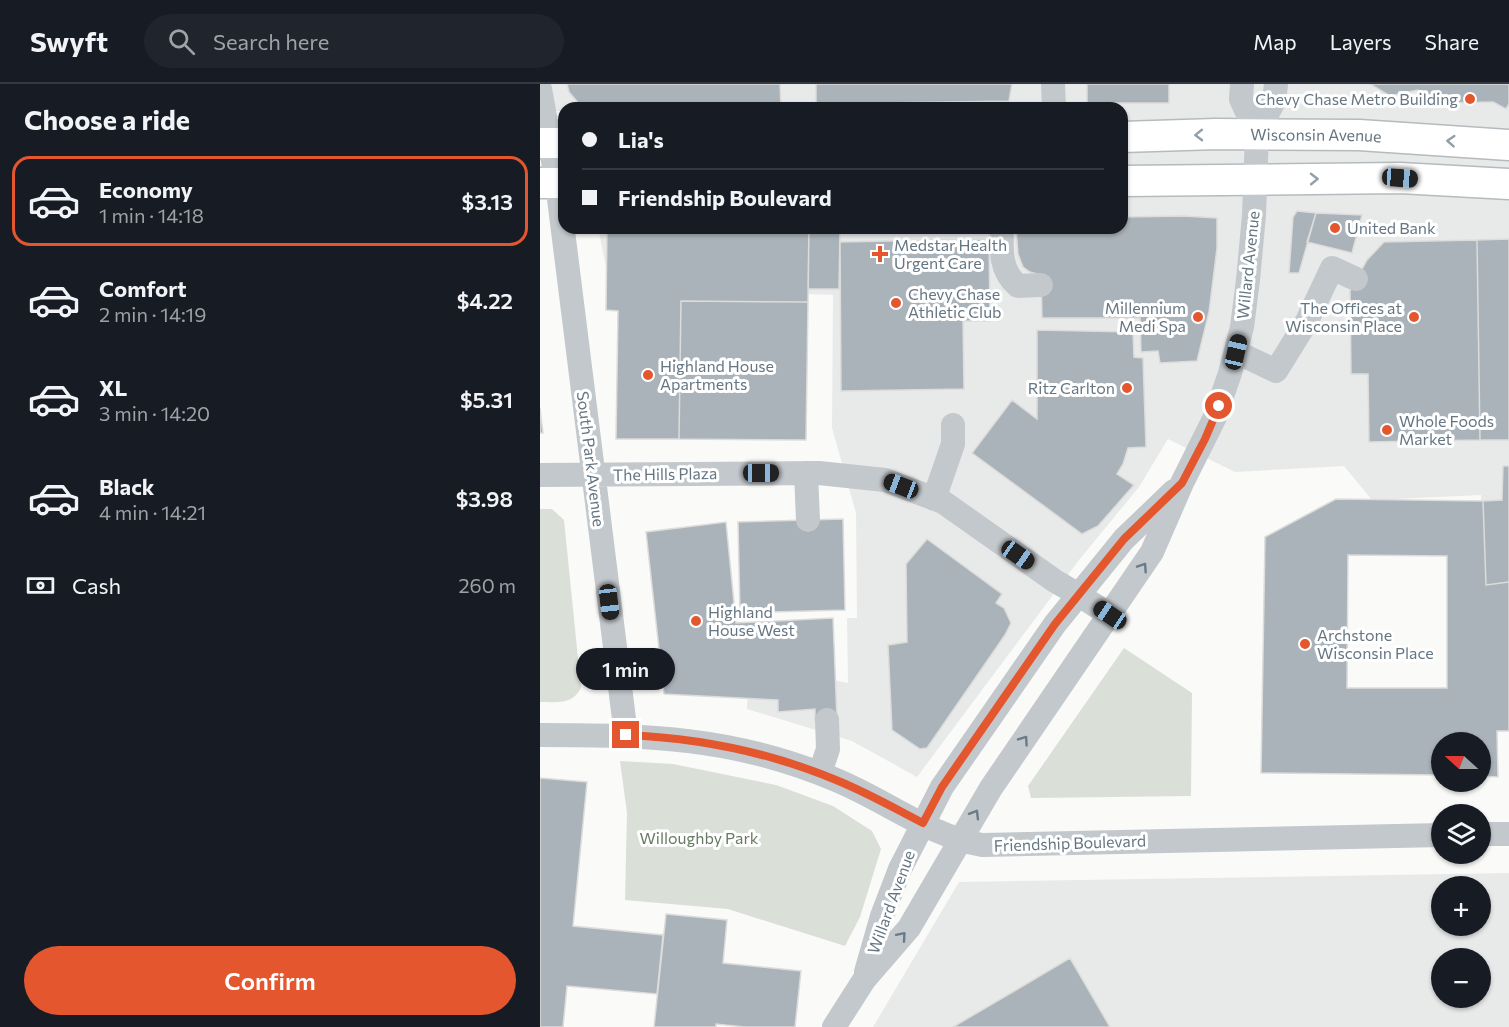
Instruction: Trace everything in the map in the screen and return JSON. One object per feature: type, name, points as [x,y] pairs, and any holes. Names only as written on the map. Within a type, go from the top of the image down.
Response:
[{"type":"main road","name":"Wisconsin Avenue","points":[[1128,137],[1257,134],[1359,135],[1509,145]]},
{"type":"main road","points":[[1128,181],[1400,178],[1509,184]]},
{"type":"street","points":[[1053,84],[1054,102]]},
{"type":"street","points":[[1242,84],[1242,99],[1257,134]]},
{"type":"street","points":[[1257,134],[1274,100],[1276,84]]},
{"type":"street","name":"South Park Avenue","points":[[540,89],[551,143],[558,213]]},
{"type":"street","name":"Willard Avenue","points":[[834,1027],[864,980],[909,928],[991,788],[1152,552],[1182,483],[1215,417],[1236,352],[1242,327],[1248,280],[1257,134]]},
{"type":"street","name":"South Park Avenue","points":[[561,234],[626,735]]},
{"type":"street","points":[[1002,234],[1001,254],[1008,277],[1018,286],[1041,285]]},
{"type":"street","points":[[1236,352],[1276,371],[1307,321],[1332,268],[1356,279]]},
{"type":"street","points":[[934,499],[953,444],[953,425]]},
{"type":"street","points":[[806,473],[808,520]]},
{"type":"street","name":"The Hills Plaza","points":[[540,475],[806,473],[885,480],[943,502],[1055,581],[1110,615]]},
{"type":"street","name":"Willard Avenue","points":[[864,980],[882,916],[900,869],[942,787],[1048,633],[1124,539],[1182,483]]},
{"type":"street","points":[[820,773],[828,749],[826,720]]},
{"type":"street","name":"Friendship Boulevard","points":[[540,735],[626,735],[727,746],[820,773],[960,840],[995,846],[1431,835]]},
{"type":"street","points":[[1491,834],[1509,834]]},
{"type":"shaded area","points":[[540,84],[1509,84],[1509,588],[1485,588],[1481,495],[1372,500],[1344,466],[1235,472],[1168,439],[1139,487],[1079,560],[917,777],[852,741],[747,709],[749,663],[848,683],[847,618],[857,618],[856,513],[832,428],[833,295],[610,286],[599,234],[1128,234],[1128,102],[558,102],[558,111],[540,111]]},
{"type":"shaded area","points":[[1509,873],[1509,1027],[873,1027],[959,882]]},
{"type":"green space","points":[[540,509],[552,509],[564,520],[581,688],[569,700],[559,702],[540,702]]},
{"type":"green space","points":[[1124,648],[1192,693],[1191,796],[1031,798],[1028,786]]},
{"type":"green space","name":"Willoughby Park","points":[[620,761],[673,764],[776,785],[833,806],[872,831],[881,849],[860,917],[845,946],[728,909],[625,900],[627,813]]},
{"type":"building","points":[[567,84],[780,84],[781,102],[577,102],[569,92]]},
{"type":"building","points":[[816,84],[1012,84],[1009,101],[816,102]]},
{"type":"building","points":[[1087,84],[1169,84],[1169,103],[1087,102]]},
{"type":"building","name":"Chevy Chase Metro Building","points":[[1370,84],[1509,84],[1509,104],[1506,109],[1493,102],[1437,103],[1418,90],[1390,96]]},
{"type":"building","points":[[1297,211],[1316,213],[1299,273],[1289,273],[1293,217]]},
{"type":"building","name":"United Bank","points":[[1316,213],[1362,215],[1352,253],[1307,242]]},
{"type":"building","points":[[1128,217],[1217,218],[1217,248],[1209,312],[1197,361],[1160,363],[1158,351],[1141,352],[1140,318],[1042,318],[1041,275],[1023,267],[1018,254],[1016,234],[1128,234]]},
{"type":"building","name":"Highland House Apartments","points":[[607,234],[809,234],[808,302],[681,301],[679,439],[616,439],[618,311],[606,310]]},
{"type":"building","points":[[809,234],[840,234],[839,289],[808,289]]},
{"type":"building","points":[[989,239],[990,321],[963,321],[964,389],[841,391],[840,242]]},
{"type":"building","points":[[1509,239],[1509,440],[1480,440],[1477,240]]},
{"type":"building","name":"The Offices at Wisconsin Place","points":[[1477,240],[1480,440],[1369,442],[1368,374],[1351,374],[1350,291],[1367,260],[1384,242]]},
{"type":"building","points":[[681,301],[808,302],[806,440],[679,439]]},
{"type":"building","points":[[1037,330],[1133,332],[1134,357],[1143,358],[1146,447],[1128,448],[1117,474],[1134,485],[1098,526],[1082,534],[972,453],[1012,400],[1037,419]]},
{"type":"building","points":[[540,408],[543,433],[540,433]]},
{"type":"building","points":[[1503,466],[1509,466],[1509,582],[1486,585],[1483,501],[1502,500]]},
{"type":"building","name":"Archstone Wisconsin Place","points":[[1336,499],[1483,501],[1486,585],[1509,582],[1509,731],[1497,731],[1498,777],[1491,777],[1491,732],[1431,732],[1431,775],[1261,773],[1265,537]],"holes":[[[1348,555],[1447,556],[1447,688],[1347,688]]]},
{"type":"building","points":[[843,519],[845,610],[740,613],[738,522]]},
{"type":"building","name":"Highland House West","points":[[726,522],[736,623],[833,618],[837,719],[815,721],[815,709],[778,712],[778,700],[664,694],[646,532]]},
{"type":"building","points":[[927,539],[1002,594],[996,603],[1004,608],[1011,623],[927,748],[920,749],[892,730],[888,645],[907,642],[906,564]]},
{"type":"building","points":[[540,778],[587,782],[573,926],[663,935],[657,994],[567,986],[563,1027],[540,1027]]},
{"type":"building","points":[[666,914],[727,920],[723,963],[801,971],[795,1027],[745,1027],[716,1024],[716,1027],[654,1027]]},
{"type":"building","points":[[1070,958],[1110,1027],[953,1027],[1016,990]]},
{"type":"place","name":"Chevy Chase Metro Building","points":[[1470,99]]},
{"type":"place","name":"United Bank","points":[[1335,228]]},
{"type":"place","name":"Medstar Health Urgent Care","points":[[880,254]]},
{"type":"place","name":"Chevy Chase Athletic Club","points":[[896,303]]},
{"type":"place","name":"Millennium Medi Spa","points":[[1198,317]]},
{"type":"place","name":"The Offices at Wisconsin Place","points":[[1414,317]]},
{"type":"place","name":"Highland House Apartments","points":[[648,375]]},
{"type":"place","name":"Ritz Carlton","points":[[1127,388]]},
{"type":"place","name":"Whole Foods Market","points":[[1387,430]]},
{"type":"place","name":"Highland House West","points":[[696,621]]},
{"type":"place","name":"Archstone Wisconsin Place","points":[[1305,644]]},
{"type":"route","points":[[626,735],[701,741],[778,759],[838,780],[923,823],[942,787],[1055,624],[1124,539],[1182,483],[1219,406]]}]
